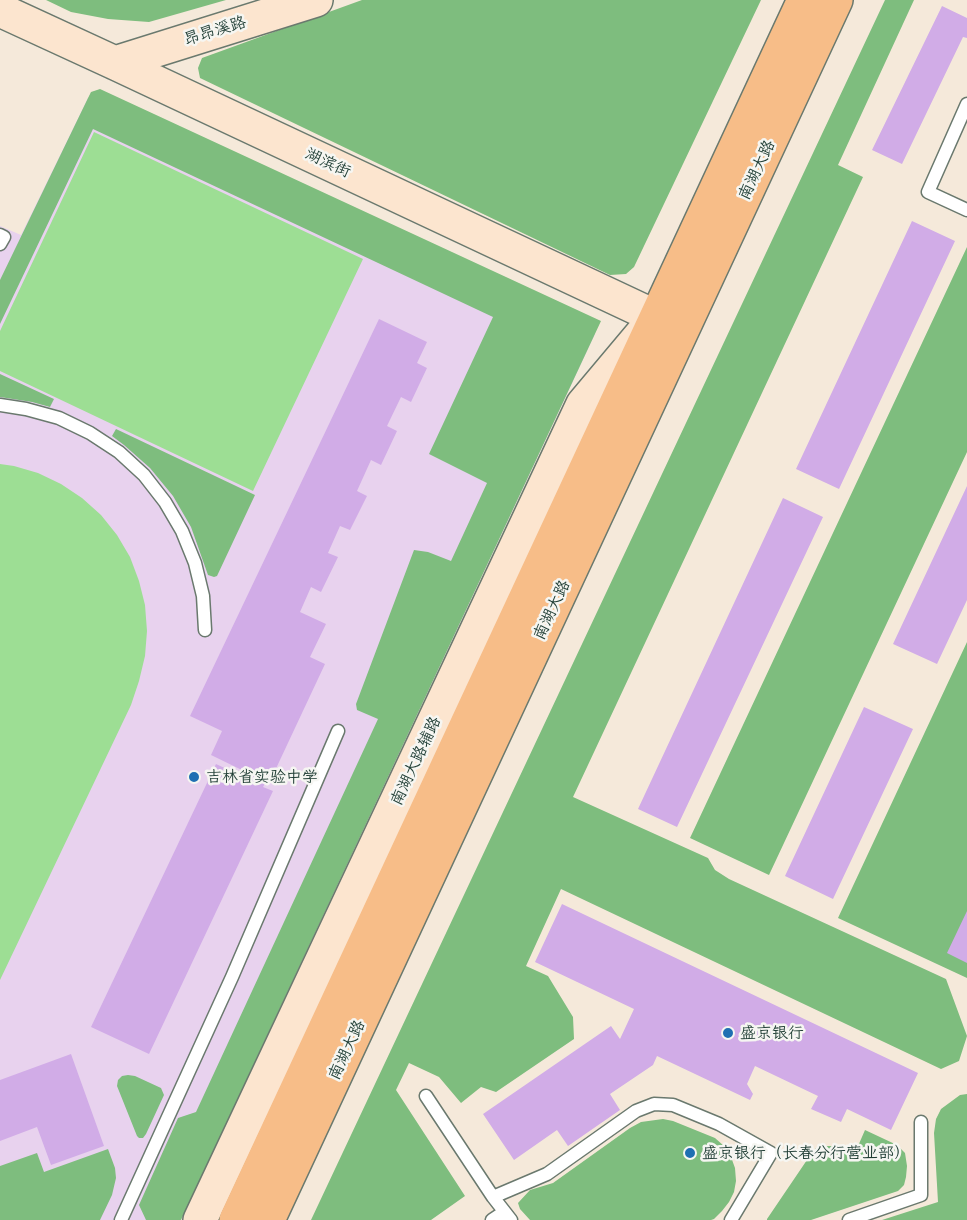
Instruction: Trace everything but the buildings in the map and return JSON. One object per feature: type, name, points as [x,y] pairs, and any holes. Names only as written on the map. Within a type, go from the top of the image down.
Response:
[{"type":"main road","name":"南湖大路","points":[[236,1220],[804,0]]},
{"type":"main road","name":"南湖大路","points":[[268,1220],[836,0]]},
{"type":"street","name":"昂昂溪路","points":[[115,63],[316,0]]},
{"type":"street","name":"湖滨街","points":[[0,10],[656,317]]},
{"type":"street","name":"南湖大路辅路","points":[[200,1220],[583,404],[656,317]]},
{"type":"lane","points":[[967,104],[928,192],[967,210]]},
{"type":"lane","points":[[0,235],[4,237],[0,244]]},
{"type":"lane","points":[[0,405],[59,418],[90,433],[118,452],[144,475],[165,502],[191,552],[203,596],[205,630]]},
{"type":"lane","points":[[121,1220],[227,987],[338,731]]},
{"type":"lane","points":[[426,1096],[508,1216],[492,1220]]},
{"type":"lane","points":[[493,1197],[547,1174],[636,1111],[654,1104],[673,1105],[719,1124],[771,1153],[731,1220]]},
{"type":"lane","points":[[849,1220],[921,1195],[921,1122]]},
{"type":"shaded area","name":"吉林省实验中学","points":[[88,98],[595,334],[181,1220],[0,1220],[0,226],[21,235]]},
{"type":"green space","points":[[46,0],[226,0],[149,22],[108,19],[71,12]]},
{"type":"green space","points":[[362,0],[761,0],[634,267],[626,274],[610,275],[200,78],[198,68],[202,58]]},
{"type":"green space","points":[[885,0],[914,0],[838,165],[863,177],[573,797],[708,858],[715,870],[729,879],[946,979],[967,1036],[959,1061],[941,1069],[561,889],[526,966],[548,976],[573,1017],[574,1039],[496,1092],[481,1087],[461,1103],[439,1077],[409,1063],[396,1090],[465,1196],[431,1220],[311,1220]]},
{"type":"green space","points":[[100,89],[601,321],[181,1220],[146,1220],[139,1205],[178,1118],[196,1112],[378,719],[357,710],[356,704],[414,550],[428,552],[451,561],[487,483],[429,454],[493,317],[93,129],[0,324],[0,280],[91,92]]},
{"type":"green space","points":[[94,132],[363,259],[253,491],[0,371],[0,331]]},
{"type":"green space","points":[[967,247],[967,452],[769,875],[690,838]]},
{"type":"green space","points":[[0,374],[54,399],[50,407],[0,397]]},
{"type":"green space","points":[[116,429],[255,495],[217,576],[208,575],[191,527],[173,496],[150,468],[112,436]]},
{"type":"green space","points":[[0,464],[38,473],[61,484],[101,515],[117,535],[130,557],[145,605],[147,631],[145,656],[131,705],[0,980]]},
{"type":"green space","points":[[967,642],[967,978],[838,918]]},
{"type":"green space","points":[[128,1075],[161,1088],[164,1095],[143,1138],[137,1136],[117,1086],[122,1076]]},
{"type":"green space","points":[[967,1094],[967,1220],[882,1220],[938,1202],[934,1133],[936,1119],[941,1109],[960,1095]]},
{"type":"green space","points":[[663,1119],[715,1138],[731,1157],[735,1168],[734,1192],[729,1202],[714,1219],[530,1220],[520,1209],[518,1203],[530,1190],[553,1183],[641,1122]]},
{"type":"green space","points":[[865,1130],[897,1145],[905,1153],[906,1177],[904,1185],[898,1191],[811,1220],[767,1220],[816,1148],[834,1146],[855,1153]]},
{"type":"green space","points":[[108,1149],[116,1178],[112,1195],[100,1220],[0,1220],[0,1166],[37,1153],[44,1172]]},
{"type":"place","name":"吉林省实验中学","points":[[194,777]]},
{"type":"place","name":"盛京银行","points":[[728,1033]]},
{"type":"place","name":"盛京银行（长春分行营业部）","points":[[690,1153]]}]
